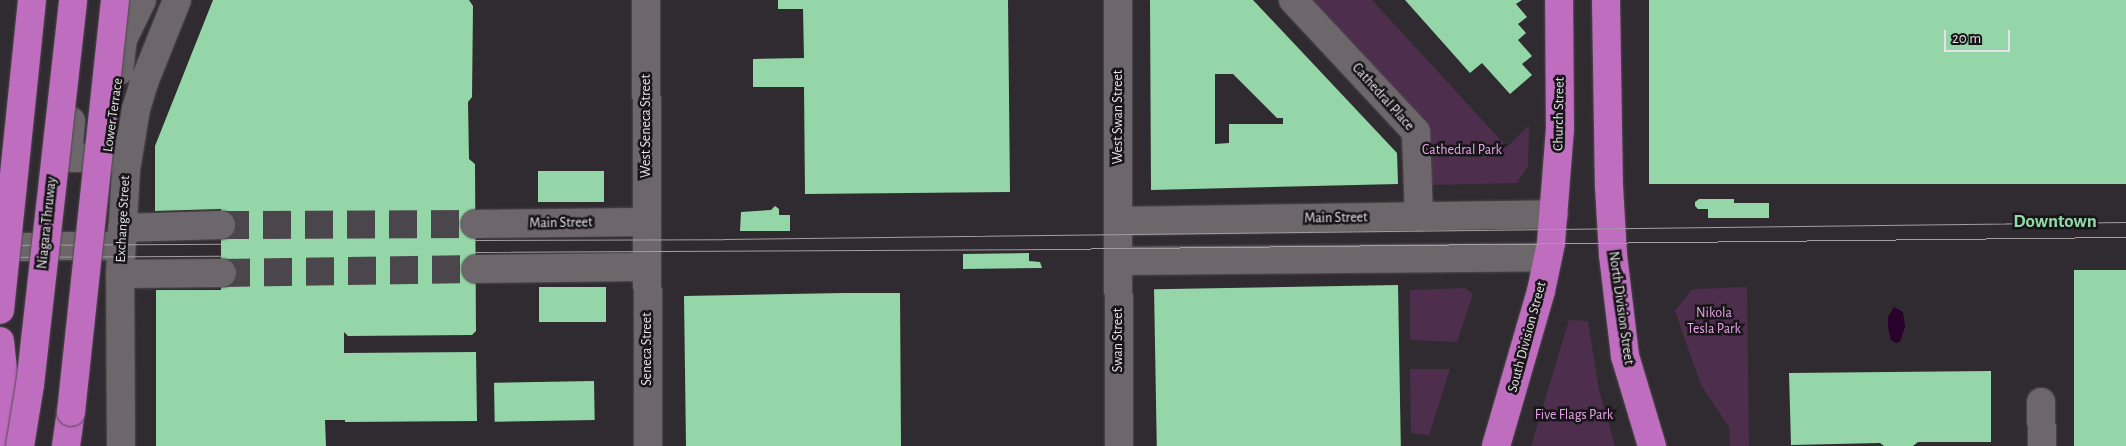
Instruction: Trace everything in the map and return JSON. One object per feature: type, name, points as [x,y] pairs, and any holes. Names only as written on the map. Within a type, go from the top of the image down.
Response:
[{"type":"highway","points":[[0,310],[32,0]]},
{"type":"highway","name":"Niagara Thruway","points":[[20,446],[30,385],[73,0]]},
{"type":"highway","points":[[66,446],[115,0]]},
{"type":"highway","name":"Church Street","points":[[1553,221],[1560,129],[1559,0]]},
{"type":"highway","name":"North Division Street","points":[[1606,0],[1610,227],[1625,356],[1652,446]]},
{"type":"highway","name":"South Division Street","points":[[1496,446],[1541,290],[1553,221]]},
{"type":"highway","points":[[0,341],[11,446]]},
{"type":"street","name":"Lower Terrace","points":[[84,0],[77,50],[68,158],[109,158],[123,39],[142,0]]},
{"type":"street","name":"Exchange Street","points":[[121,446],[121,251],[126,170],[136,109],[144,80],[177,0]]},
{"type":"street","name":"West Seneca Street","points":[[646,0],[647,259]]},
{"type":"street","name":"West Swan Street","points":[[1118,0],[1118,227]]},
{"type":"street","name":"Cathedral Place","points":[[1293,0],[1416,132],[1419,217]]},
{"type":"street","name":"Main Street","points":[[1118,227],[1419,217],[1553,221]]},
{"type":"street","name":"Main Street","points":[[475,224],[646,222]]},
{"type":"street","points":[[0,258],[121,251],[221,226]]},
{"type":"street","name":"Swan Street","points":[[1118,227],[1119,446]]},
{"type":"street","points":[[0,247],[121,251],[222,273]]},
{"type":"street","points":[[1118,261],[1548,257]]},
{"type":"street","points":[[476,269],[647,259]]},
{"type":"street","name":"Seneca Street","points":[[647,259],[648,446]]},
{"type":"street","points":[[2041,402],[2042,446]]},
{"type":"green space","name":"Cathedral Park","points":[[1308,0],[1372,0],[1507,147],[1529,125],[1528,166],[1517,183],[1429,185],[1427,129]]},
{"type":"green space","name":"Nikola Tesla Park","points":[[1747,287],[1749,446],[1730,446],[1729,427],[1701,385],[1675,311],[1692,289]]},
{"type":"green space","points":[[1465,288],[1473,294],[1457,342],[1410,340],[1410,290]]},
{"type":"green space","name":"Five Flags Park","points":[[1569,320],[1588,321],[1599,390],[1615,446],[1531,446]]},
{"type":"green space","points":[[1410,369],[1450,369],[1429,435],[1411,433]]},
{"type":"shaded area","points":[[1894,307],[1903,312],[1905,327],[1900,342],[1896,343],[1891,340],[1888,328],[1888,317]]},
{"type":"building","points":[[213,0],[469,0],[473,6],[472,97],[468,102],[469,159],[475,164],[476,331],[472,335],[348,336],[344,332],[344,353],[476,352],[477,421],[345,422],[345,420],[325,420],[326,446],[156,446],[156,290],[221,290],[221,209],[155,211],[155,146]]},
{"type":"building","points":[[778,0],[1008,0],[1010,192],[805,194],[804,87],[753,87],[753,59],[804,58],[803,9],[778,9]]},
{"type":"building","points":[[1150,0],[1253,0],[1397,153],[1398,184],[1151,190]],"holes":[[[1215,74],[1233,74],[1277,118],[1283,118],[1283,124],[1229,124],[1229,143],[1215,144]]]},
{"type":"building","points":[[1405,0],[1522,0],[1516,4],[1527,17],[1518,24],[1526,33],[1518,40],[1532,56],[1522,64],[1532,75],[1510,94],[1482,63],[1470,73]]},
{"type":"building","points":[[1649,0],[2126,0],[2126,184],[1649,184]]},
{"type":"building","points":[[538,171],[604,171],[604,202],[538,202]]},
{"type":"building","points":[[1699,199],[1734,199],[1734,203],[1769,203],[1769,218],[1708,218],[1708,209],[1698,209],[1695,206],[1695,202]]},
{"type":"building","points":[[775,206],[779,209],[779,215],[790,215],[790,231],[740,231],[741,212],[771,210]]},
{"type":"building","points":[[1029,253],[1029,261],[1040,262],[1042,268],[963,269],[963,254]]},
{"type":"building","points":[[2074,270],[2126,270],[2126,446],[2074,446]]},
{"type":"building","points":[[1398,285],[1401,446],[1157,446],[1154,289]]},
{"type":"building","points":[[539,287],[606,287],[606,322],[539,322]]},
{"type":"building","points":[[900,293],[901,446],[686,446],[684,296]]},
{"type":"building","points":[[1991,371],[1991,442],[1918,442],[1913,446],[1884,446],[1880,443],[1791,445],[1789,373]]},
{"type":"building","points":[[594,381],[595,420],[495,422],[494,383]]},
{"type":"tunnel","points":[[221,225],[475,224]]},
{"type":"tunnel","points":[[222,273],[476,269]]},
{"type":"tram line","points":[[475,240],[724,239],[2126,222]]},
{"type":"tram line","points":[[475,252],[1046,249],[2126,237]]},
{"type":"tram line","points":[[0,245],[221,244]]},
{"type":"tram line","points":[[0,257],[221,256]]},
{"type":"district","name":"Downtown","points":[[2055,222]]}]
